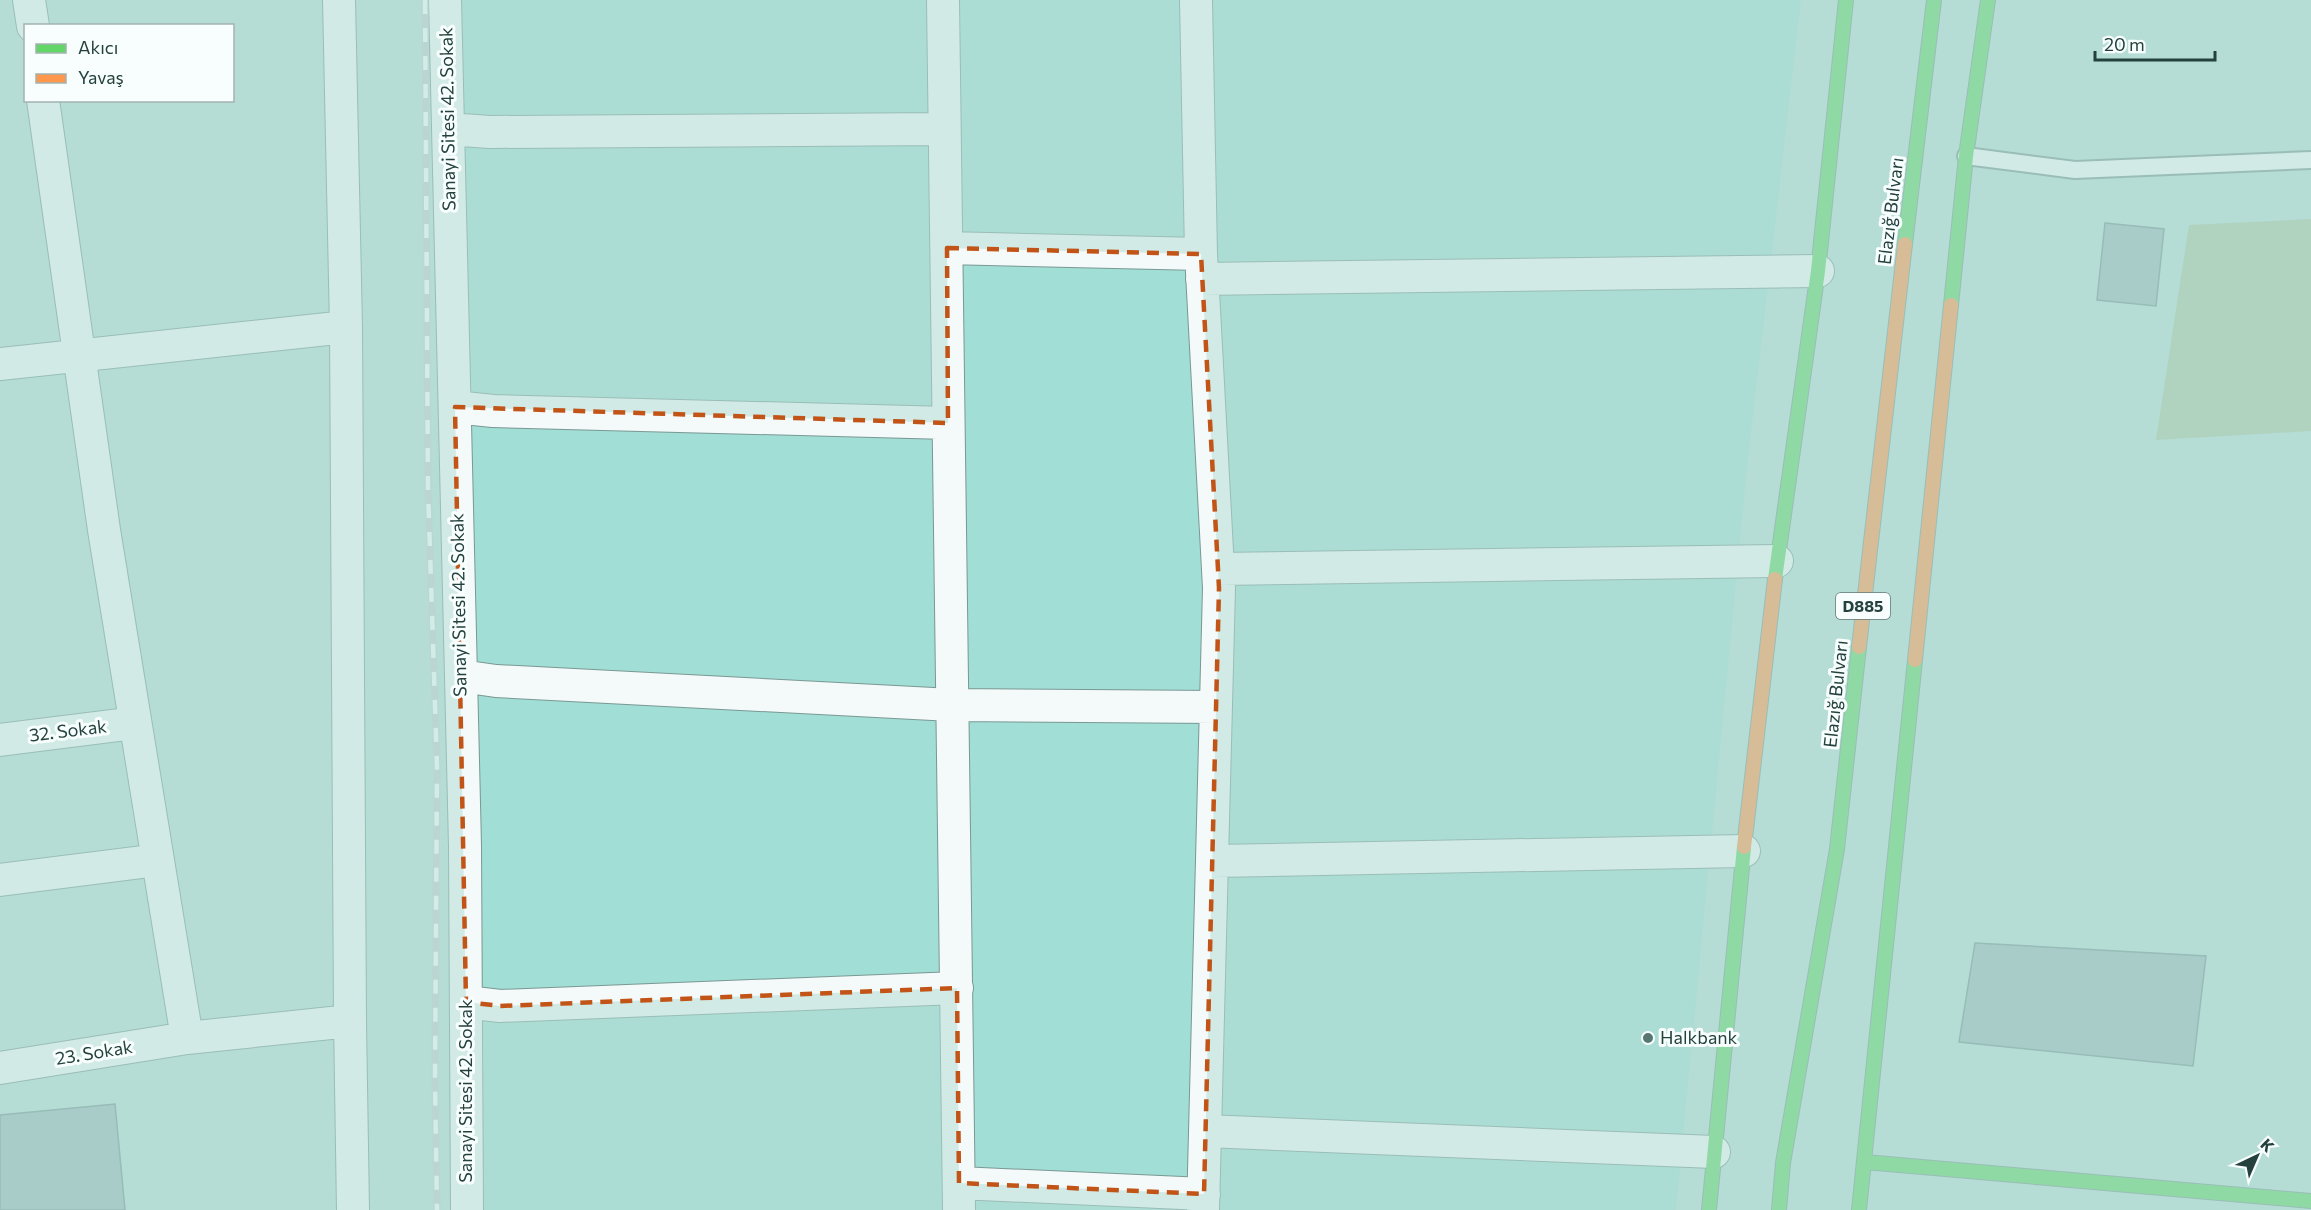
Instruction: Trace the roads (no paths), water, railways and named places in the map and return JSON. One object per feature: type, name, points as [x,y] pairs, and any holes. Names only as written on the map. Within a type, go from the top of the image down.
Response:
[{"type":"main road","points":[[1709,1210],[1744,851],[1777,561],[1818,271],[1846,0]]},
{"type":"main road","name":"Elazığ Bulvarı","points":[[1779,1210],[1783,1163],[1837,849],[1868,560],[1934,0]]},
{"type":"main road","points":[[1859,1210],[1966,156],[1988,0]]},
{"type":"main road","points":[[1865,1162],[2311,1202]]},
{"type":"street","points":[[29,0],[33,24]]},
{"type":"street","points":[[339,0],[346,327],[353,1210]]},
{"type":"street","name":"Sanayi Sitesi 42. Sokak","points":[[445,0],[461,676],[467,1210]]},
{"type":"street","points":[[943,0],[959,1197],[1204,1202],[1218,569],[1202,266],[1196,0]]},
{"type":"street","points":[[43,102],[104,530],[187,1038]]},
{"type":"street","points":[[448,129],[490,132],[944,129]]},
{"type":"street","points":[[946,248],[1202,266],[1818,271]]},
{"type":"street","points":[[0,364],[346,327]]},
{"type":"street","points":[[455,407],[493,411],[948,423]]},
{"type":"street","points":[[1218,569],[1777,561]]},
{"type":"street","points":[[461,676],[496,681],[952,705],[1216,707]]},
{"type":"street","name":"32. Sokak","points":[[0,740],[135,723]]},
{"type":"street","points":[[1212,861],[1744,851]]},
{"type":"street","points":[[0,880],[158,860]]},
{"type":"street","points":[[466,1002],[500,1006],[957,988]]},
{"type":"street","name":"23. Sokak","points":[[0,1068],[187,1038],[350,1021]]},
{"type":"street","points":[[1206,1131],[1714,1152]]},
{"type":"lane","points":[[1966,156],[2075,170],[2311,160]]},
{"type":"railway","points":[[425,0],[428,489],[437,767],[435,1080],[437,1210]]},
{"type":"place","name":"Halkbank","points":[[1648,1038]]}]
